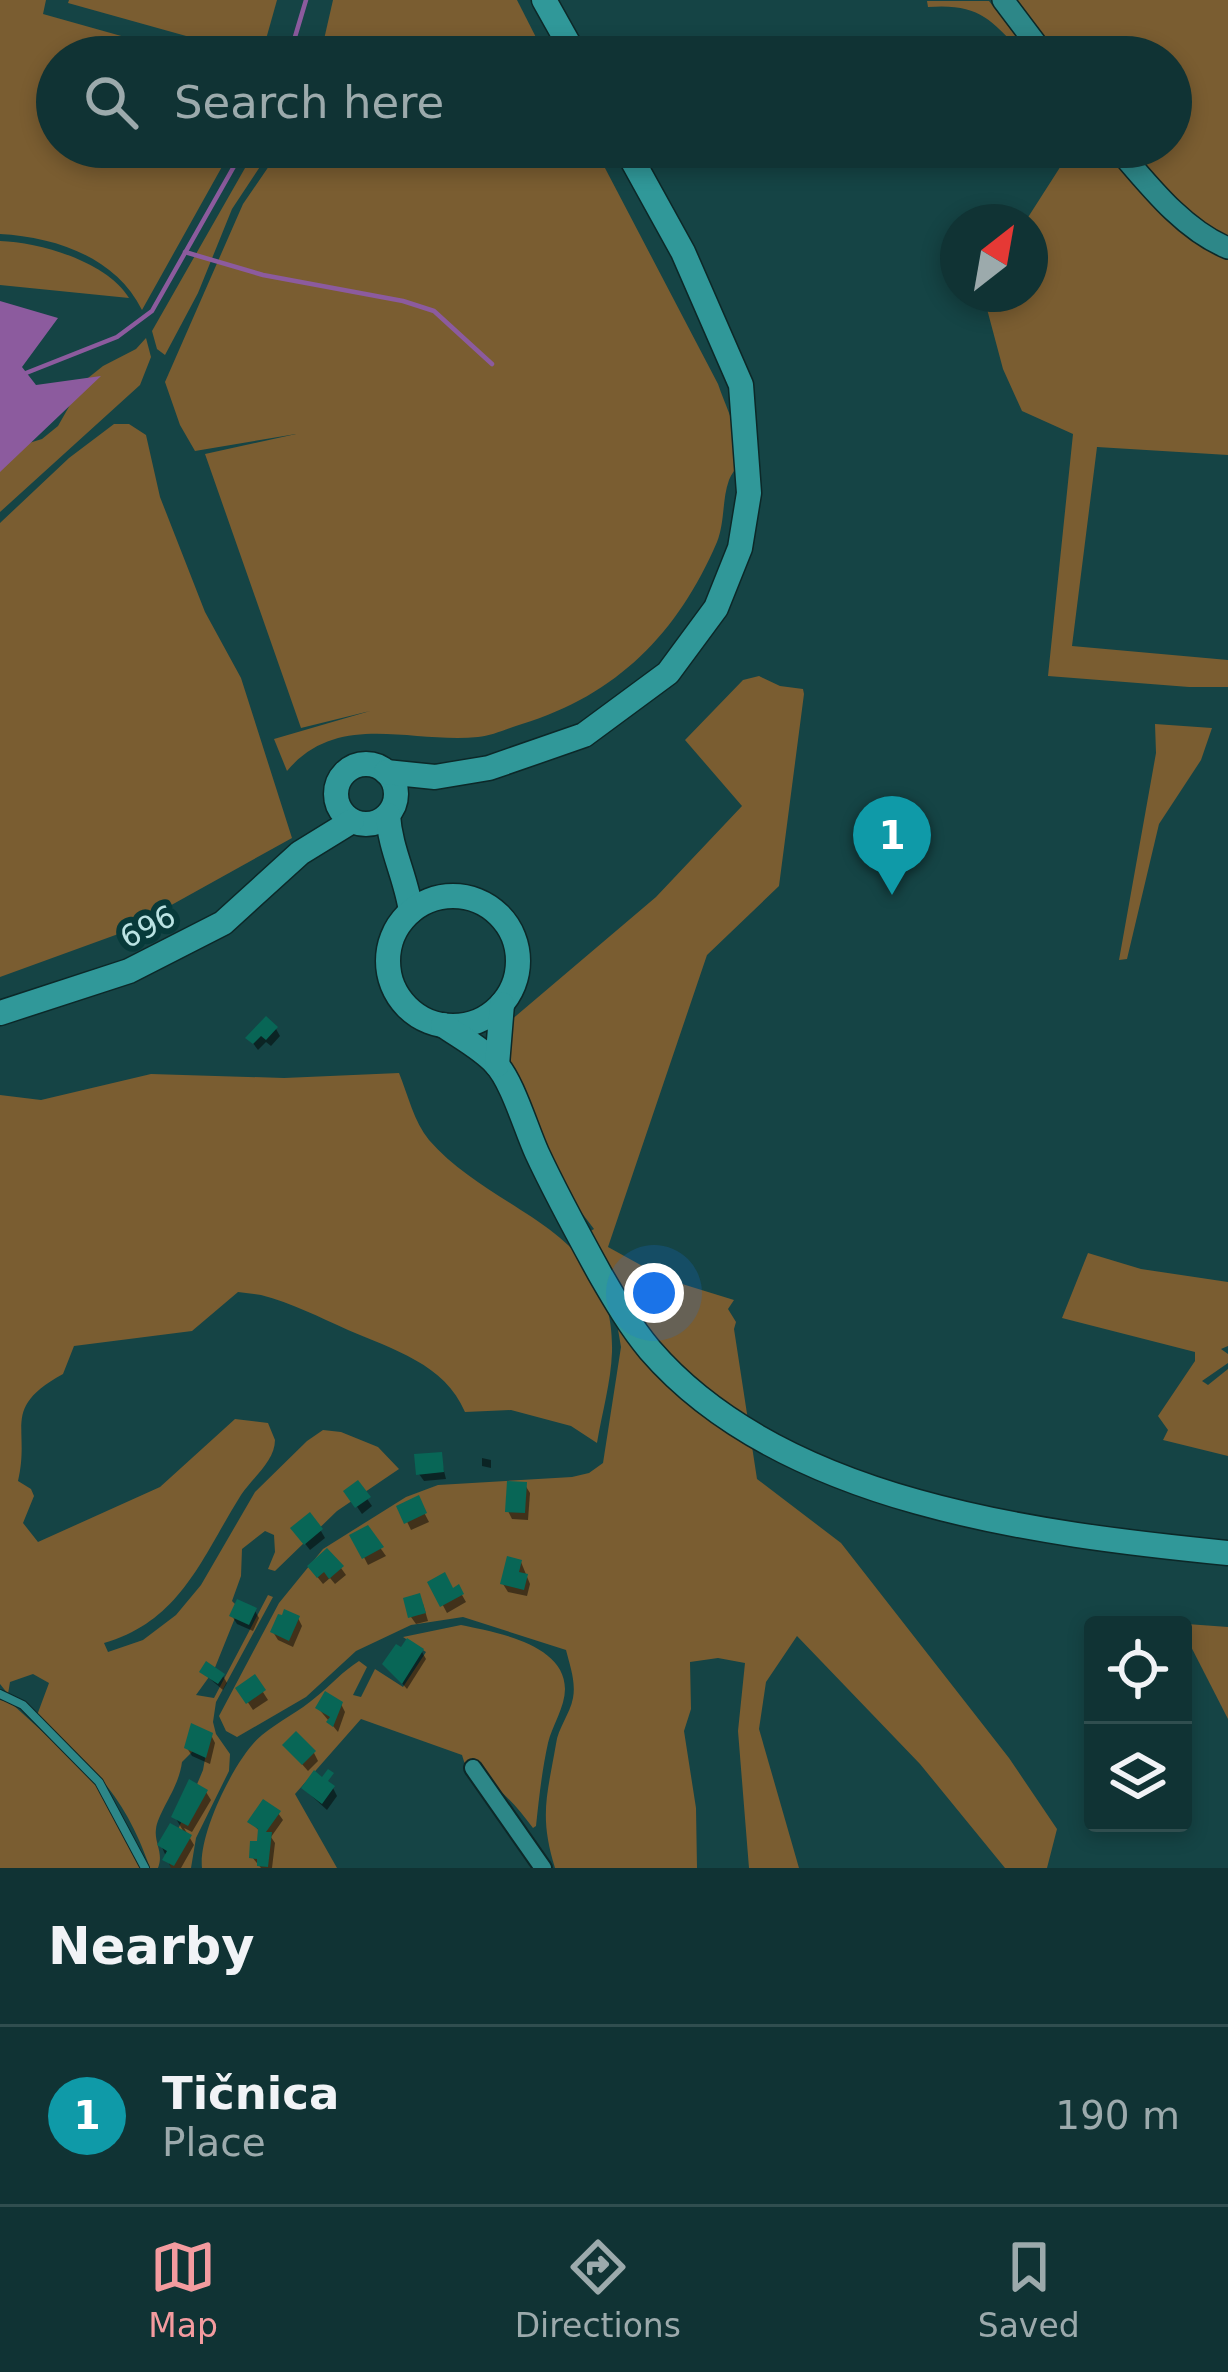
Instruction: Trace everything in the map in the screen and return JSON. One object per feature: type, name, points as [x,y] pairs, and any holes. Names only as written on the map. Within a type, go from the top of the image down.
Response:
[{"type":"main road","points":[[544,0],[564,36]]},
{"type":"main road","name":"696","points":[[300,854],[336,796],[341,776],[358,764],[435,777],[489,768],[584,735],[668,674],[716,608],[740,548],[748,493],[742,385],[683,252],[637,168]]},
{"type":"main road","points":[[376,817],[396,788],[386,772]]},
{"type":"main road","name":"696","points":[[0,1013],[129,971],[223,923],[300,854],[376,817],[435,777]]},
{"type":"main road","points":[[336,796],[344,814],[376,817]]},
{"type":"main road","points":[[376,817],[407,881],[411,910]]},
{"type":"main road","points":[[407,881],[450,896],[472,898],[491,908],[516,943],[514,985],[502,1004],[465,1025],[423,1019],[406,1006],[388,968],[389,946],[411,910],[450,896]]},
{"type":"main road","points":[[497,1065],[502,1004]]},
{"type":"main road","points":[[443,1025],[497,1065],[564,1209],[624,1316],[684,1384],[736,1423],[790,1455],[927,1502],[1006,1523],[1140,1545],[1228,1553]]},
{"type":"street","points":[[1003,0],[1030,36]]},
{"type":"street","points":[[1134,168],[1214,242],[1228,248]]},
{"type":"street","points":[[473,1768],[543,1868]]},
{"type":"lane","points":[[0,1694],[23,1705],[100,1782],[145,1868]]},
{"type":"shaded area","points":[[0,0],[46,0],[43,14],[121,36],[36,36],[36,168],[221,168],[142,310],[117,276],[82,253],[42,240],[0,234]]},
{"type":"shaded area","points":[[277,0],[267,36],[186,36],[68,3]]},
{"type":"shaded area","points":[[333,0],[517,0],[535,36],[325,36]]},
{"type":"shaded area","points":[[1008,0],[1228,0],[1228,240],[1200,223],[1144,168],[1192,168],[1192,36],[1036,36]]},
{"type":"shaded area","points":[[927,1],[989,1],[1018,36],[1007,36],[984,17],[961,8],[928,7]]},
{"type":"shaded area","points":[[245,168],[259,168],[232,209],[198,293],[165,355],[157,349],[152,331]]},
{"type":"shaded area","points":[[268,168],[605,168],[718,384],[739,455],[727,487],[717,542],[701,575],[663,632],[615,678],[556,712],[500,732],[453,738],[352,735],[307,752],[287,771],[274,739],[370,711],[301,728],[205,454],[296,434],[195,451],[165,382],[243,204]]},
{"type":"shaded area","points":[[1060,168],[1126,168],[1178,224],[1228,260],[1228,455],[1097,447],[1072,646],[1228,660],[1228,687],[1048,676],[1073,434],[1022,411],[1003,369],[988,312],[1048,312],[1048,204],[1037,204]]},
{"type":"shaded area","points":[[0,241],[71,256],[105,274],[129,298],[0,285]]},
{"type":"shaded area","points":[[0,301],[58,318],[22,367],[36,385],[101,376],[0,472]]},
{"type":"shaded area","points":[[146,338],[151,357],[140,385],[0,512],[0,468],[58,426],[83,382]]},
{"type":"shaded area","points":[[114,424],[129,424],[146,435],[160,497],[205,612],[241,678],[292,838],[121,933],[0,977],[0,523],[69,458]]},
{"type":"shaded area","points":[[759,676],[780,686],[803,689],[804,694],[779,886],[707,955],[608,1247],[666,1279],[734,1300],[728,1309],[736,1322],[757,1479],[841,1543],[1009,1758],[1057,1829],[1047,1868],[1005,1868],[920,1764],[797,1636],[766,1682],[759,1729],[799,1868],[749,1868],[738,1731],[745,1663],[718,1658],[690,1662],[691,1709],[684,1731],[696,1808],[697,1868],[555,1868],[546,1806],[557,1738],[573,1698],[566,1650],[463,1617],[411,1625],[356,1651],[306,1697],[237,1737],[226,1731],[219,1716],[279,1603],[323,1549],[406,1497],[438,1485],[572,1477],[603,1463],[621,1347],[614,1306],[575,1240],[594,1229],[517,1128],[477,1049],[656,897],[742,806],[685,740],[743,680]]},
{"type":"shaded area","points":[[1155,724],[1212,728],[1201,760],[1159,824],[1127,959],[1119,960],[1156,753]]},
{"type":"shaded area","points":[[399,1073],[429,1140],[456,1166],[546,1227],[594,1276],[608,1310],[612,1352],[597,1443],[571,1426],[511,1410],[465,1412],[444,1382],[416,1360],[261,1295],[238,1292],[192,1331],[74,1346],[63,1374],[31,1398],[22,1420],[18,1481],[34,1496],[23,1523],[38,1542],[160,1487],[235,1419],[268,1423],[275,1440],[267,1462],[241,1495],[187,1584],[152,1619],[104,1643],[108,1652],[143,1640],[176,1615],[201,1585],[255,1492],[323,1430],[378,1447],[399,1469],[337,1511],[275,1571],[268,1569],[275,1552],[274,1535],[265,1531],[242,1549],[241,1576],[232,1601],[239,1608],[214,1670],[196,1695],[214,1698],[268,1595],[273,1597],[216,1702],[213,1722],[230,1754],[229,1771],[196,1838],[191,1868],[171,1868],[167,1856],[203,1770],[207,1748],[202,1742],[182,1762],[156,1829],[158,1868],[150,1868],[118,1801],[74,1751],[36,1718],[49,1683],[33,1674],[10,1682],[8,1694],[0,1684],[0,1095],[41,1100],[151,1074],[284,1078]]},
{"type":"shaded area","points":[[1088,1253],[1141,1269],[1228,1282],[1228,1346],[1221,1349],[1228,1354],[1228,1363],[1202,1381],[1208,1385],[1228,1369],[1228,1456],[1163,1440],[1168,1430],[1158,1416],[1195,1361],[1195,1352],[1062,1318]]},
{"type":"shaded area","points":[[1192,1624],[1228,1627],[1228,1719],[1192,1649]]},
{"type":"shaded area","points":[[461,1625],[526,1643],[554,1661],[562,1674],[564,1696],[548,1743],[536,1826],[496,1788],[467,1771],[462,1755],[361,1719],[295,1794],[337,1868],[202,1868],[206,1836],[221,1797],[241,1760],[262,1735],[359,1661],[367,1667],[353,1695],[361,1697],[375,1669],[403,1687],[426,1652],[403,1637]]},
{"type":"shaded area","points":[[0,1700],[11,1703],[87,1772],[110,1803],[143,1868],[0,1868]]},
{"type":"building","points":[[266,1016],[278,1027],[266,1040],[261,1036],[253,1044],[245,1038]]},
{"type":"building","points":[[442,1452],[444,1472],[416,1475],[414,1454]]},
{"type":"building","points":[[358,1480],[371,1497],[355,1508],[343,1491]]},
{"type":"building","points":[[507,1481],[527,1482],[525,1513],[505,1512]]},
{"type":"building","points":[[419,1495],[427,1513],[404,1524],[396,1506]]},
{"type":"building","points":[[310,1512],[323,1529],[304,1545],[290,1528]]},
{"type":"building","points":[[368,1525],[384,1547],[362,1559],[349,1535]]},
{"type":"building","points":[[327,1548],[344,1566],[329,1579],[324,1572],[317,1578],[307,1566]]},
{"type":"building","points":[[507,1556],[522,1560],[519,1572],[528,1574],[524,1590],[500,1584]]},
{"type":"building","points":[[445,1572],[453,1588],[459,1584],[464,1594],[440,1607],[427,1582]]},
{"type":"building","points":[[420,1593],[426,1613],[408,1618],[403,1598]]},
{"type":"building","points":[[237,1599],[257,1608],[249,1625],[229,1616]]},
{"type":"building","points":[[284,1609],[300,1616],[289,1641],[270,1632]]},
{"type":"building","points":[[407,1638],[424,1649],[402,1684],[382,1664],[396,1644],[401,1647]]},
{"type":"building","points":[[206,1661],[225,1674],[218,1684],[199,1672]]},
{"type":"building","points":[[255,1674],[266,1690],[246,1704],[235,1688]]},
{"type":"building","points":[[325,1691],[343,1702],[333,1727],[326,1722],[330,1717],[315,1708]]},
{"type":"building","points":[[191,1723],[213,1733],[206,1758],[184,1748]]},
{"type":"building","points":[[296,1731],[316,1751],[302,1765],[282,1745]]},
{"type":"building","points":[[328,1769],[334,1773],[328,1781],[335,1786],[322,1804],[301,1788],[314,1770],[322,1777]]},
{"type":"building","points":[[189,1779],[208,1790],[188,1826],[171,1817]]},
{"type":"building","points":[[263,1799],[281,1811],[266,1832],[272,1832],[268,1867],[257,1866],[257,1859],[249,1858],[250,1841],[257,1841],[258,1829],[247,1822]]},
{"type":"building","points":[[170,1823],[192,1835],[174,1866],[162,1860],[167,1851],[157,1845]]},
{"type":"waterway","points":[[295,36],[306,0]]},
{"type":"waterway","points":[[26,373],[117,337],[152,311],[233,168]]},
{"type":"waterway","points":[[185,252],[263,275],[434,311],[492,364]]},
{"type":"place","name":"Tičnica","points":[[892,895]]}]
